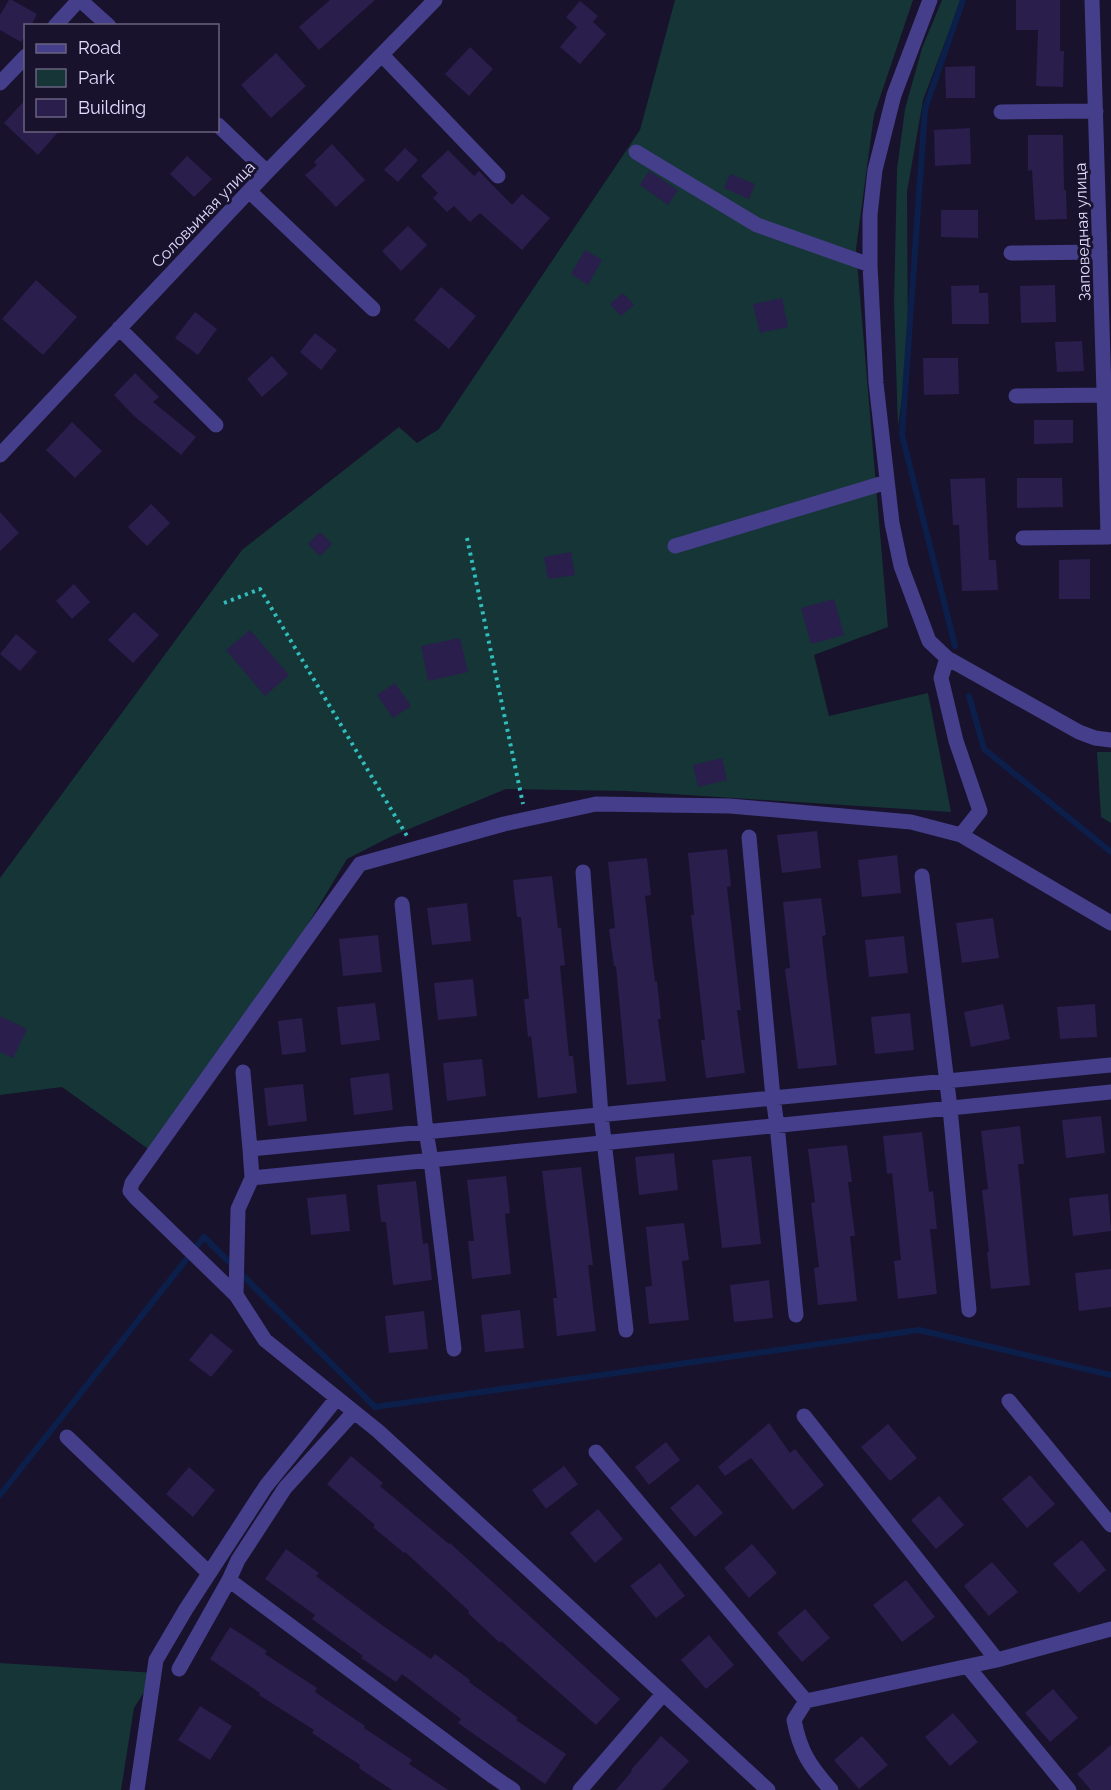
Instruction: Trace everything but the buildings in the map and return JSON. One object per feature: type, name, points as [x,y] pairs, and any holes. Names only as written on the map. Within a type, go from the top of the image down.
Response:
[{"type":"street","points":[[57,24],[80,0],[107,24]]},
{"type":"street","name":"Соловьиная улица","points":[[0,455],[267,172],[435,0]]},
{"type":"street","points":[[930,0],[894,95],[874,170],[870,215],[876,383],[892,523],[901,566],[929,641],[947,658],[1078,732],[1095,738],[1111,740]]},
{"type":"street","name":"Заповедная улица","points":[[1023,538],[1108,537],[1109,459],[1092,0]]},
{"type":"street","points":[[382,55],[498,176]]},
{"type":"street","points":[[0,83],[24,58]]},
{"type":"street","points":[[1000,111],[1096,111]]},
{"type":"street","points":[[219,126],[267,172]]},
{"type":"street","points":[[636,152],[757,225],[870,265]]},
{"type":"street","points":[[249,191],[373,309]]},
{"type":"street","points":[[1011,253],[1100,252]]},
{"type":"street","points":[[119,328],[216,425]]},
{"type":"street","points":[[1016,396],[1105,395]]},
{"type":"street","points":[[675,546],[887,482]]},
{"type":"street","points":[[947,658],[941,678],[956,741],[980,811],[961,835]]},
{"type":"street","points":[[768,1790],[378,1431],[265,1340],[236,1295],[135,1197],[130,1191],[132,1183],[360,864],[526,819],[596,804],[730,806],[911,822],[961,835],[1111,923]]},
{"type":"street","points":[[749,837],[796,1315]]},
{"type":"street","points":[[583,872],[602,1115],[627,1330]]},
{"type":"street","points":[[922,876],[945,1082],[950,1108],[969,1310]]},
{"type":"street","points":[[402,904],[426,1132],[432,1160],[453,1349]]},
{"type":"street","points":[[250,1149],[1111,1065]]},
{"type":"street","points":[[236,1295],[238,1209],[252,1178],[243,1072]]},
{"type":"street","points":[[252,1178],[1111,1092]]},
{"type":"street","points":[[137,1790],[156,1660],[186,1608],[266,1486],[337,1398]]},
{"type":"street","points":[[1009,1401],[1111,1525]]},
{"type":"street","points":[[179,1669],[238,1560],[285,1488],[354,1412]]},
{"type":"street","points":[[804,1416],[997,1660]]},
{"type":"street","points":[[67,1437],[209,1573]]},
{"type":"street","points":[[596,1452],[806,1701]]},
{"type":"street","points":[[229,1580],[513,1790]]},
{"type":"street","points":[[831,1790],[811,1766],[798,1740],[794,1720],[806,1701],[968,1667],[1111,1629]]},
{"type":"street","points":[[968,1667],[1069,1790]]},
{"type":"street","points":[[580,1790],[663,1694]]},
{"type":"path","points":[[467,538],[526,819]]},
{"type":"path","points":[[224,603],[260,590],[415,849]]},
{"type":"green space","points":[[675,0],[913,0],[874,115],[856,249],[888,627],[814,655],[829,716],[928,693],[951,812],[626,791],[506,789],[392,836],[347,859],[254,1014],[151,1151],[62,1087],[0,1095],[0,878],[242,550],[399,427],[417,443],[439,429],[640,130]]},
{"type":"green space","points":[[942,0],[961,0],[923,100],[907,192],[908,353],[898,427],[894,303],[897,169],[905,109],[922,48]]},
{"type":"green space","points":[[1097,752],[1111,752],[1111,823],[1101,817]]},
{"type":"green space","points":[[0,1663],[156,1673],[134,1708],[121,1790],[0,1790]]},
{"type":"waterway","points":[[955,646],[902,435],[925,109],[963,0]]},
{"type":"waterway","points":[[969,696],[984,749],[1111,852]]},
{"type":"waterway","points":[[0,1495],[204,1237],[375,1407],[919,1330],[1111,1375]]}]
